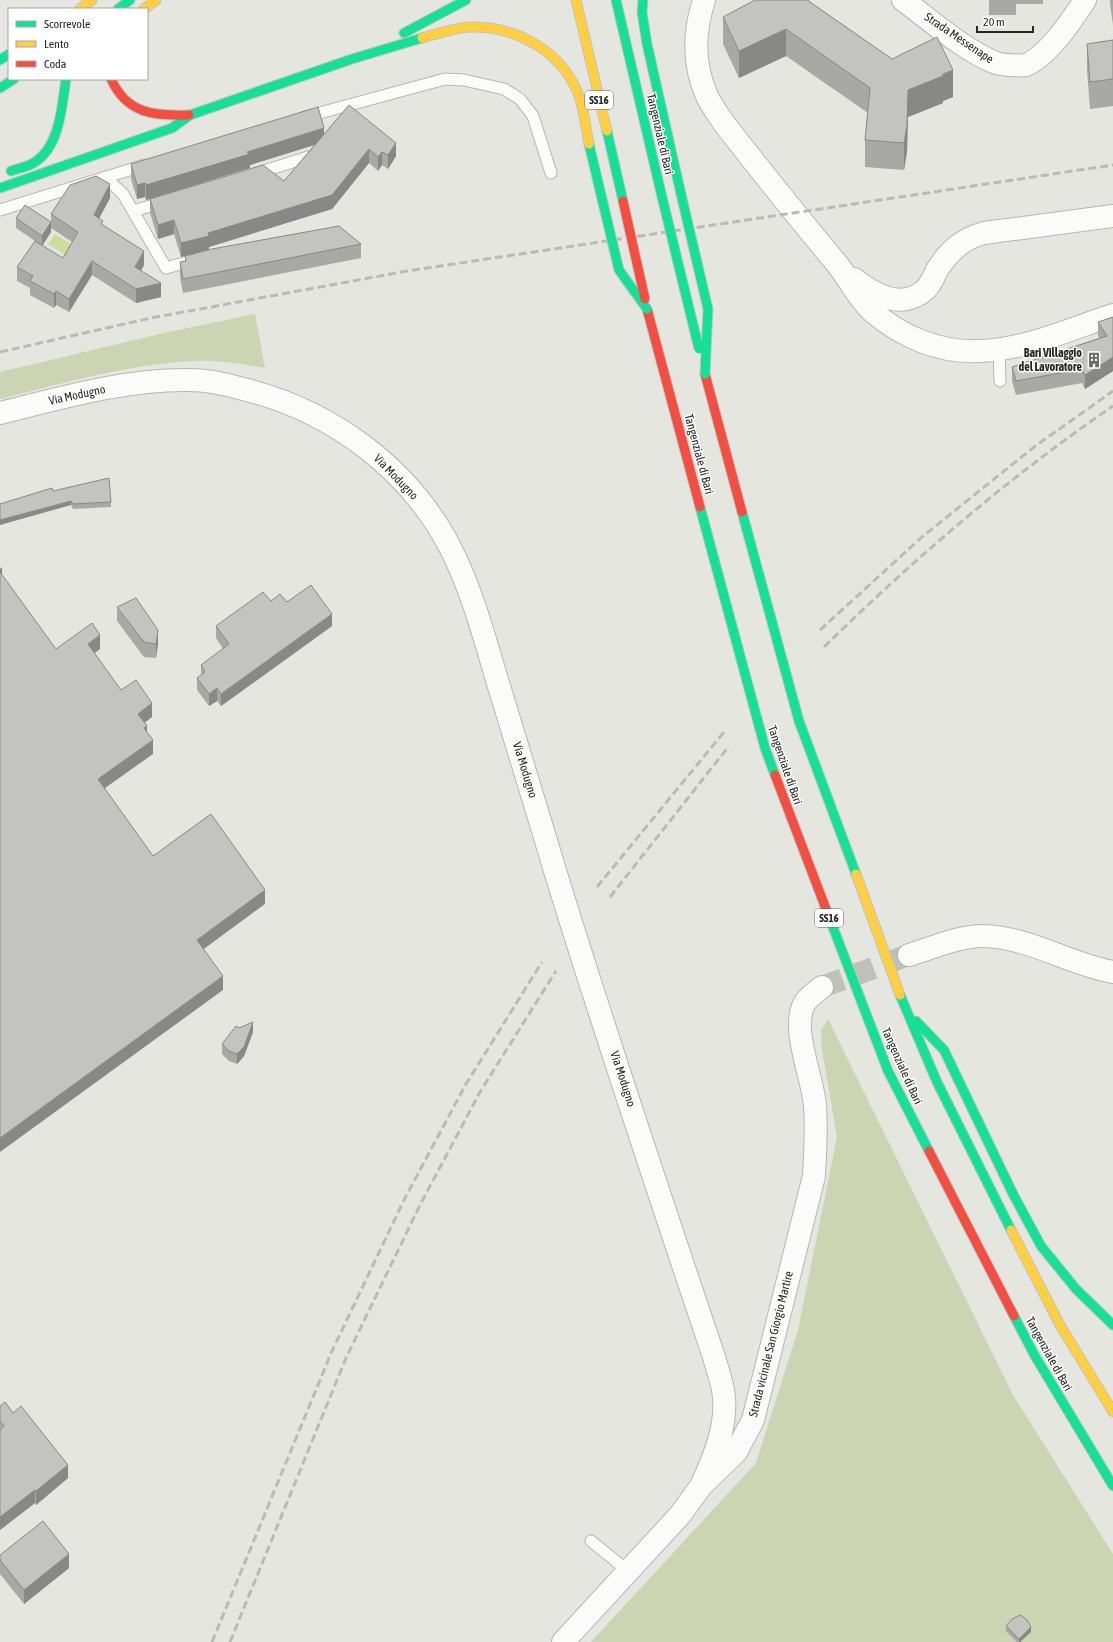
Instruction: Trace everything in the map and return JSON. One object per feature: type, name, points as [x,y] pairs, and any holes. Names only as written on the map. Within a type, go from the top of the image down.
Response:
[{"type":"main road","points":[[81,8],[92,0]]},
{"type":"main road","points":[[119,8],[130,0]]},
{"type":"main road","points":[[145,8],[156,0]]},
{"type":"main road","points":[[352,58],[466,0]]},
{"type":"main road","name":"Tangenziale di Bari","points":[[576,0],[647,309],[765,748],[888,1071],[1035,1356],[1113,1486]]},
{"type":"main road","name":"Tangenziale di Bari","points":[[616,0],[704,374],[799,721],[906,1011],[937,1082],[986,1183],[1060,1325],[1113,1412]]},
{"type":"main road","points":[[643,0],[642,12],[647,44],[708,308],[704,374]]},
{"type":"main road","points":[[0,188],[172,128],[190,115],[352,58],[429,36],[468,27],[496,28],[524,37],[550,53],[568,74],[578,94],[619,270],[647,309]]},
{"type":"main road","points":[[0,88],[12,80]]},
{"type":"main road","points":[[0,178],[13,170],[35,162],[47,148],[61,115],[66,80]]},
{"type":"main road","points":[[111,80],[121,98],[138,110],[161,116],[190,115]]},
{"type":"main road","points":[[906,1011],[944,1050],[1013,1194],[1041,1246],[1076,1289],[1113,1325]]},
{"type":"street","points":[[704,0],[699,17],[696,39],[698,68],[707,96],[723,122],[840,268],[858,296],[873,312],[906,335],[923,343],[953,350],[979,351],[999,349],[1027,343],[1113,315]]},
{"type":"street","name":"Strada Messenape","points":[[903,0],[966,45],[997,64],[1026,65],[1046,50],[1064,32],[1085,0]]},
{"type":"street","points":[[840,268],[876,295],[904,299],[914,296],[926,288],[951,251],[971,236],[1113,216]]},
{"type":"street","name":"Via Modugno","points":[[0,413],[107,389],[165,381],[193,380],[225,384],[264,394],[313,413],[354,438],[376,455],[401,478],[435,523],[453,554],[486,643],[561,888],[714,1357],[724,1392],[723,1428],[714,1459],[701,1486]]},
{"type":"street","points":[[910,955],[964,939],[983,936],[1024,943],[1087,966],[1113,972]]},
{"type":"street","name":"Strada vicinale San Giorgio Martire","points":[[563,1642],[680,1515],[701,1486],[736,1452],[752,1420],[814,1176],[816,1142],[815,1105],[802,1038],[801,1019],[804,1004],[822,988]]},
{"type":"lane","points":[[292,121],[344,105],[446,80],[464,80],[504,90],[520,98],[533,116],[551,173]]},
{"type":"lane","points":[[247,176],[308,157]]},
{"type":"lane","points":[[0,210],[157,161]]},
{"type":"lane","points":[[105,177],[123,194],[166,268],[204,258]]},
{"type":"lane","points":[[133,211],[171,199]]},
{"type":"lane","points":[[999,349],[1000,381]]},
{"type":"lane","points":[[591,1541],[628,1571]]},
{"type":"shaded area","points":[[55,234],[76,247],[69,257],[48,244]]},
{"type":"shaded area","points":[[255,314],[265,368],[215,361],[173,363],[98,375],[0,399],[0,372],[164,333]]},
{"type":"shaded area","points":[[828,1019],[1013,1395],[1113,1554],[1113,1642],[591,1642],[756,1463],[798,1330],[837,1137],[822,1050],[821,1030]]},
{"type":"building","points":[[755,0],[807,0],[892,59],[937,37],[953,70],[943,74],[943,76],[908,90],[907,125],[904,143],[865,140],[870,88],[786,29],[739,51],[723,17]]},
{"type":"building","points":[[1113,40],[1113,79],[1090,82],[1087,44]]},
{"type":"building","points":[[349,105],[396,143],[388,155],[382,152],[378,157],[369,149],[332,195],[208,233],[209,236],[181,243],[174,220],[158,225],[150,199],[263,165],[284,181]]},
{"type":"building","points":[[318,107],[324,128],[247,152],[250,154],[146,185],[145,183],[137,185],[131,164]]},
{"type":"building","points":[[96,176],[110,184],[94,215],[103,221],[101,224],[144,251],[135,267],[161,283],[136,289],[92,261],[69,299],[56,291],[54,294],[30,281],[33,276],[17,267],[35,241],[63,258],[78,232],[51,214],[70,185]]},
{"type":"building","points":[[25,205],[51,222],[42,236],[16,218]]},
{"type":"building","points":[[339,226],[361,244],[183,279],[180,262],[186,261],[185,256],[212,249]]},
{"type":"building","points":[[1113,317],[1113,357],[1085,375],[1082,369],[1016,381],[1012,367],[1107,336],[1098,322]]},
{"type":"building","points":[[109,478],[111,502],[73,504],[71,501],[0,520],[0,504],[52,488],[53,491]]},
{"type":"building","points":[[0,572],[56,649],[92,623],[100,635],[88,644],[121,690],[136,680],[152,703],[138,714],[147,726],[144,728],[153,740],[98,779],[153,856],[211,814],[265,890],[197,940],[223,976],[0,1138]]},
{"type":"building","points":[[311,585],[332,614],[221,694],[217,688],[209,694],[197,678],[205,672],[201,665],[229,644],[216,626],[263,592],[271,601],[280,594],[287,602]]},
{"type":"building","points":[[136,598],[158,630],[156,644],[144,642],[117,607]]},
{"type":"building","points":[[253,1022],[244,1047],[237,1054],[229,1051],[222,1044],[236,1026],[239,1028]]},
{"type":"building","points":[[5,1402],[13,1413],[21,1406],[68,1465],[36,1491],[35,1490],[0,1517],[0,1430],[4,1426],[0,1421],[0,1406]]},
{"type":"building","points":[[43,1521],[69,1554],[24,1590],[0,1560],[0,1555]]},
{"type":"building","points":[[1020,1615],[1027,1620],[1031,1627],[1019,1639],[1006,1626],[1012,1619]]},
{"type":"tunnel","points":[[822,987],[906,956]]},
{"type":"railway","points":[[0,352],[151,318],[407,271],[1113,165]]},
{"type":"railway","points":[[820,630],[922,537],[1034,447],[1113,391]]},
{"type":"railway","points":[[824,647],[892,582],[963,520],[1037,461],[1113,406]]},
{"type":"railway","points":[[597,887],[724,732]]},
{"type":"railway","points":[[610,897],[729,746]]},
{"type":"railway","points":[[212,1642],[332,1351],[405,1198],[466,1084],[542,962]]},
{"type":"railway","points":[[230,1642],[346,1358],[420,1205],[480,1092],[556,971]]},
{"type":"traffic: fast","points":[[119,8],[130,0]]},
{"type":"traffic: fast","points":[[404,33],[466,0]]},
{"type":"traffic: fast","points":[[616,0],[662,197]]},
{"type":"traffic: fast","points":[[643,0],[642,12],[647,44],[681,194]]},
{"type":"traffic: fast","points":[[0,188],[172,128],[190,115],[352,59],[422,38]]},
{"type":"traffic: fast","points":[[0,60],[8,55]]},
{"type":"traffic: fast","points":[[0,88],[12,80]]},
{"type":"traffic: fast","points":[[11,171],[32,164],[43,155],[50,146],[55,136],[61,113],[66,80]]},
{"type":"traffic: fast","points":[[607,131],[623,201]]},
{"type":"traffic: fast","points":[[589,144],[603,203]]},
{"type":"traffic: fast","points":[[681,194],[708,309],[705,374]]},
{"type":"traffic: fast","points":[[662,197],[699,349]]},
{"type":"traffic: fast","points":[[603,203],[619,270],[647,309]]},
{"type":"traffic: fast","points":[[700,507],[765,748],[775,775]]},
{"type":"traffic: fast","points":[[742,512],[799,721],[856,874]]},
{"type":"traffic: fast","points":[[826,909],[888,1071],[929,1151]]},
{"type":"traffic: fast","points":[[900,995],[937,1082],[1011,1230]]},
{"type":"traffic: fast","points":[[916,1021],[944,1050],[1013,1194],[1041,1246],[1076,1289],[1113,1325]]},
{"type":"traffic: fast","points":[[1014,1316],[1035,1356],[1113,1486]]},
{"type":"traffic: slow","points":[[81,8],[92,0]]},
{"type":"traffic: slow","points":[[145,8],[156,0]]},
{"type":"traffic: slow","points":[[576,0],[607,131]]},
{"type":"traffic: slow","points":[[422,38],[445,31],[470,27],[503,31],[519,36],[534,44],[548,53],[560,64],[570,78],[580,99],[589,144]]},
{"type":"traffic: slow","points":[[856,874],[900,995]]},
{"type":"traffic: slow","points":[[1011,1230],[1060,1325],[1113,1412]]},
{"type":"traffic: jam","points":[[112,80],[125,100],[133,106],[164,115],[189,115]]},
{"type":"traffic: jam","points":[[623,201],[645,299]]},
{"type":"traffic: jam","points":[[647,309],[700,507]]},
{"type":"traffic: jam","points":[[705,374],[742,512]]},
{"type":"traffic: jam","points":[[775,775],[826,909]]},
{"type":"traffic: jam","points":[[929,1151],[1014,1316]]},
{"type":"place","name":"Bari Villaggio del Lavoratore","points":[[1094,360]]}]
